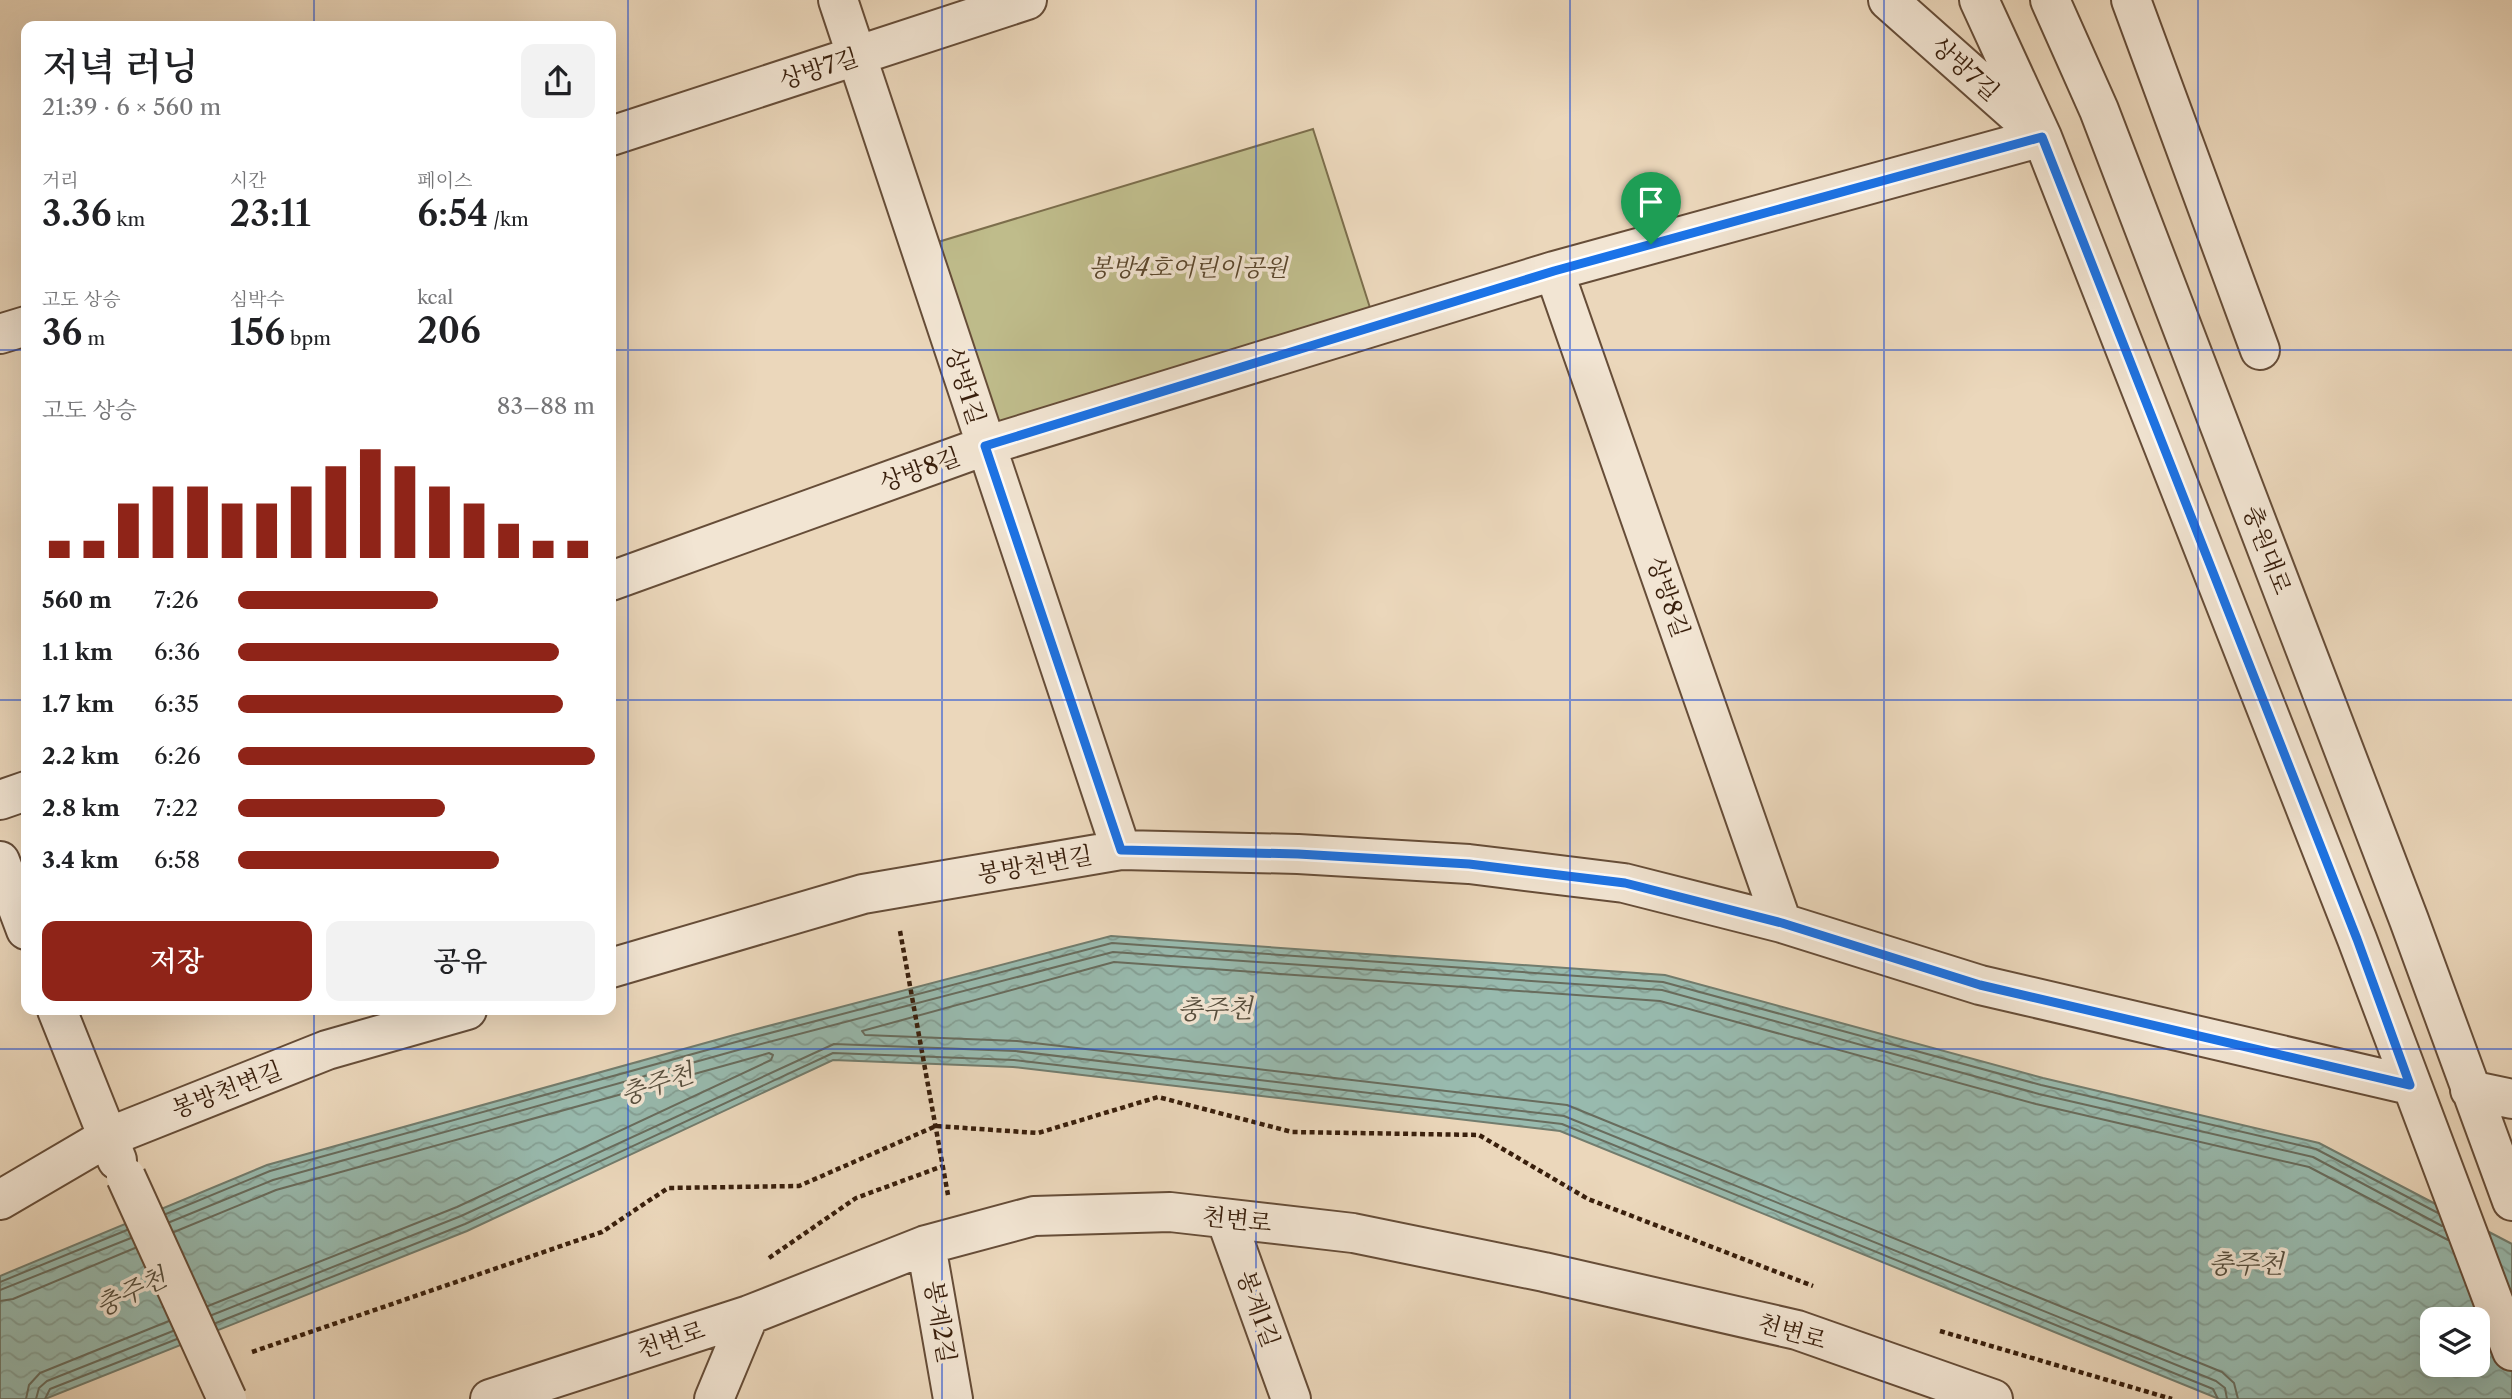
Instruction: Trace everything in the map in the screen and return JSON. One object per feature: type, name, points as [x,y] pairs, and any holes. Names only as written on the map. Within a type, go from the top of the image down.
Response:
[{"type":"street","name":"상방1길","points":[[838,0],[1121,850]]},
{"type":"street","name":"상방7길","points":[[616,134],[1027,0]]},
{"type":"street","name":"상방7길","points":[[1888,0],[2042,137]]},
{"type":"street","points":[[1979,0],[2042,137],[2357,939],[2424,1124],[2512,1351]]},
{"type":"street","name":"충원대로","points":[[2050,0],[2104,124],[2404,906],[2512,1201]]},
{"type":"street","points":[[2132,0],[2260,350]]},
{"type":"street","name":"상방8길","points":[[616,578],[985,446],[1554,271],[2042,137]]},
{"type":"street","name":"상방8길","points":[[1554,271],[1782,923]]},
{"type":"street","points":[[0,334],[21,328]]},
{"type":"street","points":[[0,800],[21,792]]},
{"type":"street","name":"봉방천변길","points":[[616,967],[863,894],[1121,850],[1298,854],[1469,864],[1625,883],[1782,923],[1980,985],[2410,1085]]},
{"type":"street","points":[[0,862],[21,917]]},
{"type":"street","points":[[59,1015],[106,1138],[227,1399]]},
{"type":"street","name":"봉방천변길","points":[[0,1200],[106,1138],[327,1051],[450,1015]]},
{"type":"street","points":[[2472,1097],[2512,1099]]},
{"type":"street","name":"천변로","points":[[490,1399],[749,1315],[940,1241],[1034,1216],[1170,1212],[1353,1233],[1784,1327],[1993,1399]]},
{"type":"street","name":"봉계1길","points":[[1226,1219],[1291,1399]]},
{"type":"street","name":"봉계2길","points":[[940,1241],[953,1399]]},
{"type":"street","points":[[714,1399],[749,1315]]},
{"type":"path","points":[[905,969],[943,1166],[940,1241]]},
{"type":"path","points":[[749,1315],[745,1281],[774,1254],[856,1198],[943,1166]]},
{"type":"green space","name":"봉방4호어린이공원","points":[[1313,129],[1372,314],[998,424],[938,242]]},
{"type":"water","name":"충주천","points":[[1111,936],[1665,975],[2043,1078],[2319,1143],[2512,1244],[2512,1399],[2219,1399],[1560,1131],[1013,1067],[833,1060],[467,1231],[45,1399],[0,1399],[0,1276],[267,1165],[734,1035]]},
{"type":"route","points":[[2042,137],[2357,939],[2410,1085],[1980,985],[1782,923],[1625,883],[1469,864],[1298,854],[1121,850],[985,446],[1554,271],[1651,244],[2042,137]]}]
